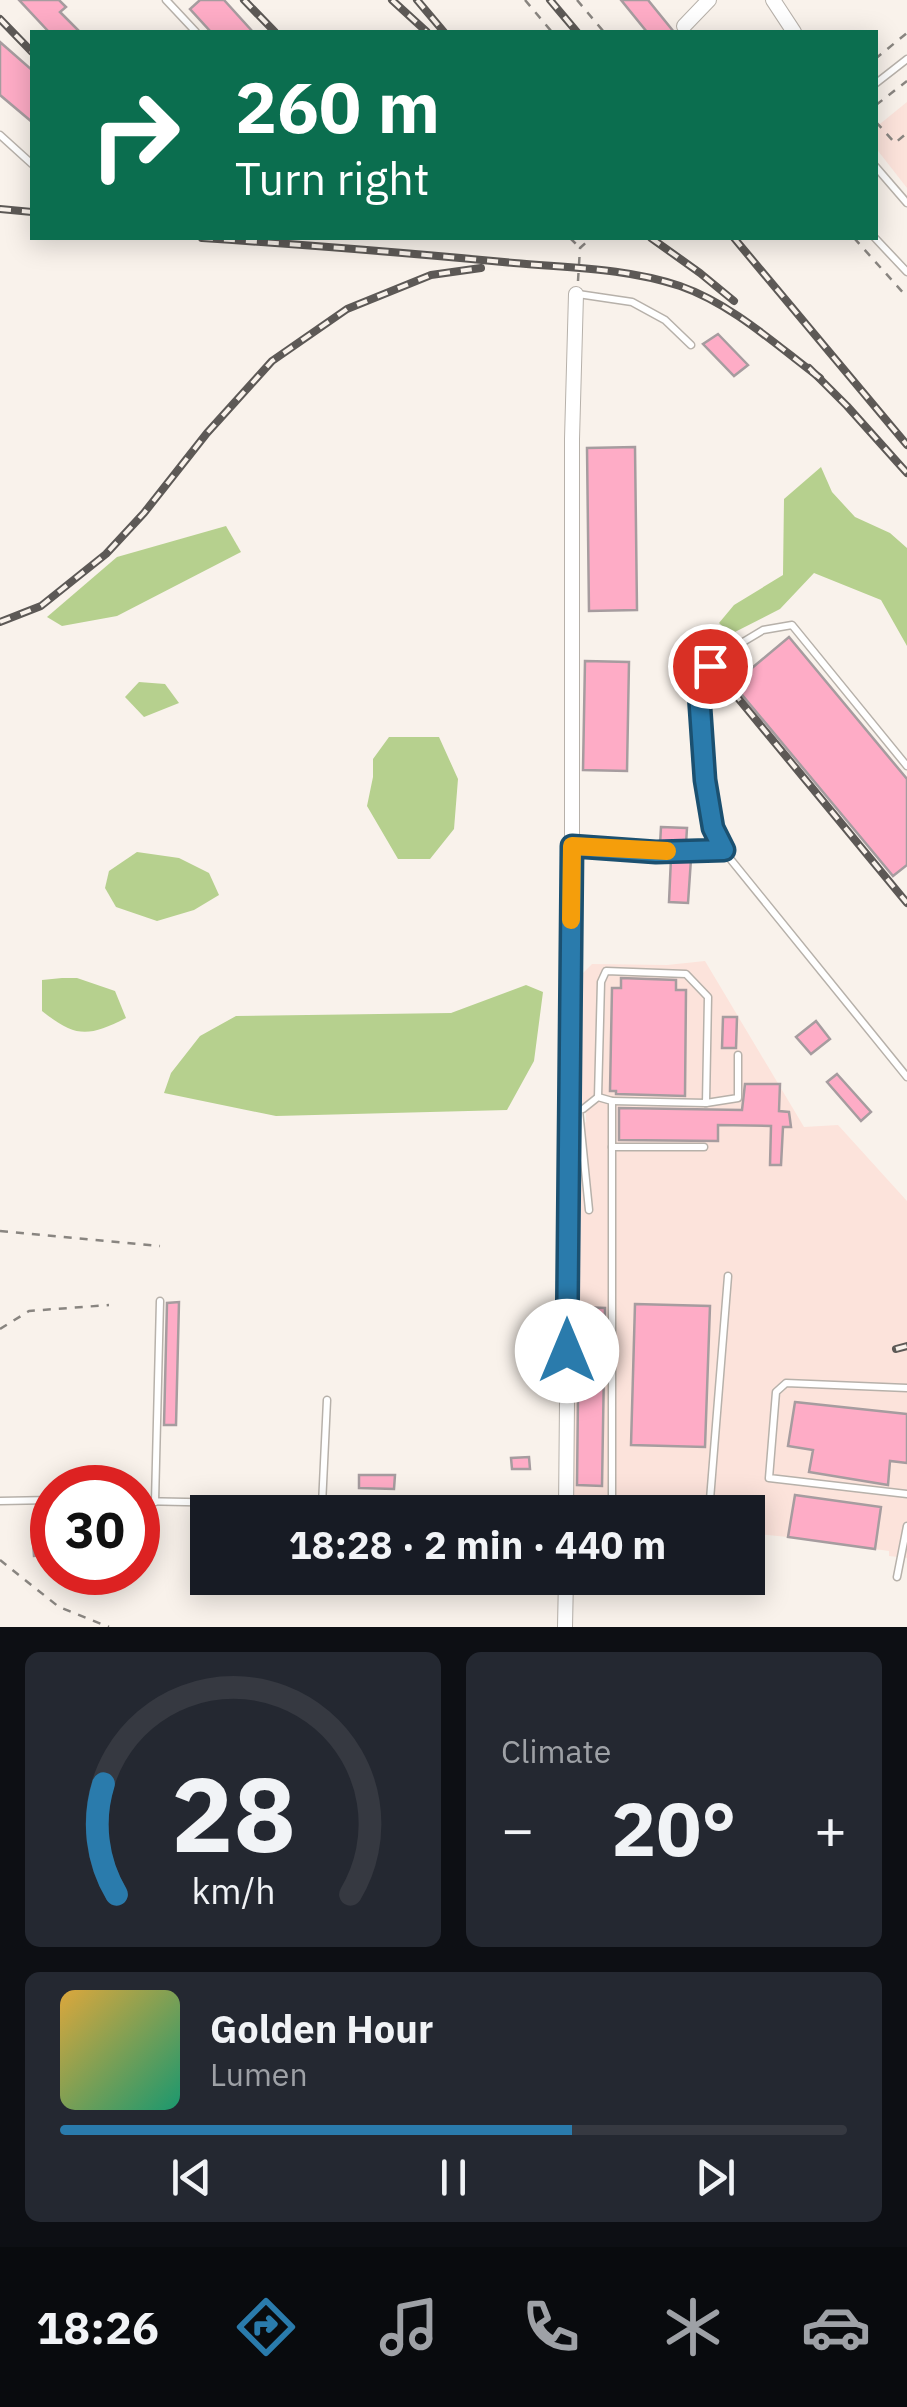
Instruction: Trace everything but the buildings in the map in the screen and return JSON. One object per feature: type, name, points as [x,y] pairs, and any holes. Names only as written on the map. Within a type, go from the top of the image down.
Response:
[{"type":"street","points":[[684,26],[710,0]]},
{"type":"street","points":[[773,0],[793,30]]},
{"type":"street","points":[[566,1495],[574,1111],[572,438],[576,294]]},
{"type":"street","points":[[565,1627],[566,1595]]},
{"type":"lane","points":[[166,0],[194,30]]},
{"type":"lane","points":[[878,82],[907,60]]},
{"type":"lane","points":[[0,135],[30,162]]},
{"type":"lane","points":[[878,169],[907,203]]},
{"type":"lane","points":[[874,240],[907,272]]},
{"type":"lane","points":[[576,294],[632,302],[665,320],[691,345]]},
{"type":"lane","points":[[907,766],[792,625],[763,630],[710,666],[699,693],[705,780],[713,828],[724,850],[907,1077]]},
{"type":"lane","points":[[572,846],[656,852],[724,850]]},
{"type":"lane","points":[[598,1098],[601,982],[606,972],[686,974],[708,997],[706,1104]]},
{"type":"lane","points":[[589,1210],[574,1111],[598,1098],[706,1104],[738,1098],[738,1055]]},
{"type":"lane","points":[[612,1101],[612,1495]]},
{"type":"lane","points":[[612,1147],[704,1147]]},
{"type":"lane","points":[[710,1495],[728,1276]]},
{"type":"lane","points":[[156,1465],[160,1301]]},
{"type":"lane","points":[[907,1388],[786,1383],[776,1392],[769,1478],[907,1494]]},
{"type":"lane","points":[[322,1495],[326,1400]]},
{"type":"lane","points":[[0,1501],[30,1500]]},
{"type":"lane","points":[[160,1502],[190,1503]]},
{"type":"lane","points":[[897,1576],[907,1526]]},
{"type":"path","points":[[525,0],[550,30]]},
{"type":"path","points":[[577,0],[602,30]]},
{"type":"path","points":[[878,57],[907,33]]},
{"type":"path","points":[[878,102],[907,80]]},
{"type":"path","points":[[878,124],[895,143],[907,133]]},
{"type":"path","points":[[572,240],[580,248],[576,294]]},
{"type":"path","points":[[580,248],[589,240]]},
{"type":"path","points":[[856,240],[907,297]]},
{"type":"path","points":[[860,244],[868,240]]},
{"type":"path","points":[[0,1230],[160,1246]]},
{"type":"path","points":[[0,1328],[29,1312],[109,1305]]},
{"type":"path","points":[[0,1560],[59,1607],[109,1627]]},
{"type":"shaded area","points":[[907,102],[907,188],[878,151],[878,126]]},
{"type":"shaded area","points":[[705,961],[804,1127],[838,1125],[907,1201],[907,1558],[889,1556],[889,1551],[765,1535],[765,1495],[572,1495],[579,1307],[577,1127],[586,1122],[586,1112],[577,1100],[581,975],[592,964]]},
{"type":"green space","points":[[821,467],[832,492],[855,517],[890,533],[907,548],[907,646],[881,600],[814,573],[780,609],[731,634],[719,623],[734,605],[783,575],[784,499]]},
{"type":"green space","points":[[226,526],[241,552],[117,616],[62,626],[47,617],[117,557]]},
{"type":"green space","points":[[139,682],[165,684],[179,703],[144,717],[125,697]]},
{"type":"green space","points":[[389,737],[439,737],[458,779],[454,829],[430,859],[398,859],[367,806],[373,759]]},
{"type":"green space","points":[[137,852],[179,858],[209,873],[219,895],[194,910],[157,921],[116,907],[105,888],[109,871]]},
{"type":"green space","points":[[77,978],[115,991],[126,1018],[102,1029],[82,1032],[54,1020],[42,1011],[42,980]]},
{"type":"green space","points":[[526,985],[543,992],[534,1061],[507,1110],[276,1116],[164,1093],[171,1073],[200,1036],[236,1016],[451,1013]]},
{"type":"railway","points":[[244,0],[273,30]]},
{"type":"railway","points":[[392,0],[425,30]]},
{"type":"railway","points":[[417,0],[442,30]]},
{"type":"railway","points":[[550,0],[575,30]]},
{"type":"railway","points":[[0,19],[30,50]]},
{"type":"railway","points":[[0,209],[30,212]]},
{"type":"railway","points":[[230,240],[598,270],[660,280],[718,303],[820,378]]},
{"type":"railway","points":[[654,240],[734,301]]},
{"type":"railway","points":[[736,240],[907,445]]},
{"type":"railway","points":[[0,622],[41,606],[106,554],[272,361],[347,309],[431,275],[481,268]]},
{"type":"railway","points":[[809,368],[907,473]]},
{"type":"railway","points":[[733,692],[907,903]]},
{"type":"railway","points":[[896,1349],[907,1346]]},
{"type":"slow traffic","points":[[571,920],[572,846],[667,851]]},
{"type":"route","points":[[567,1351],[572,846],[656,852],[724,850],[713,828],[705,780],[699,693],[710,666]]}]
